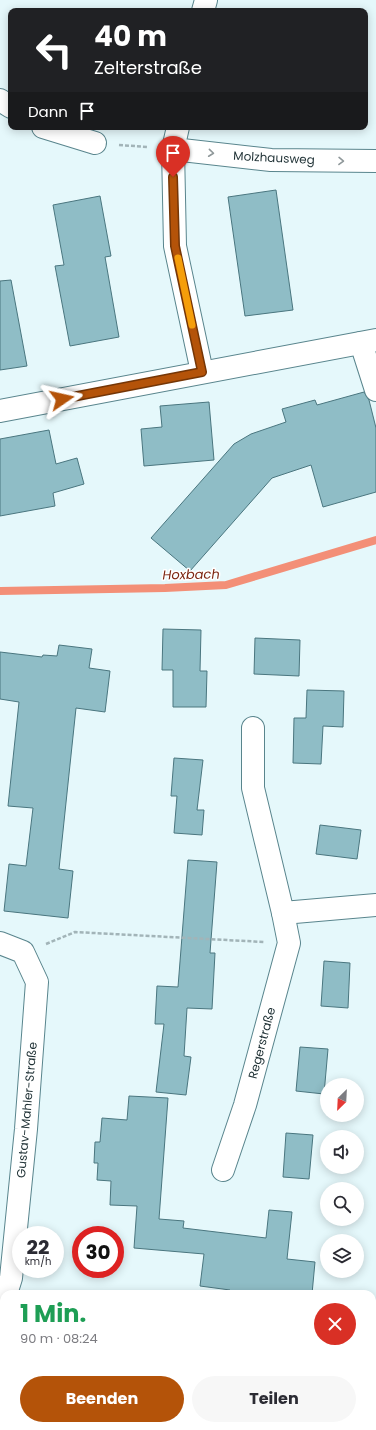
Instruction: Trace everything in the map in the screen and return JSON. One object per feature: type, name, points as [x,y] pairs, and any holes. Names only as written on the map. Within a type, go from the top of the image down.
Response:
[{"type":"street","points":[[53,130],[95,143]]},
{"type":"street","points":[[177,130],[172,149],[175,246],[202,372]]},
{"type":"street","name":"Molzhausweg","points":[[172,149],[271,160],[376,161]]},
{"type":"street","points":[[0,411],[368,342],[376,390]]},
{"type":"street","name":"Regerstraße","points":[[223,1170],[245,1105],[289,943],[253,788],[253,728]]},
{"type":"street","points":[[283,913],[376,905]]},
{"type":"street","name":"Gustav-Mahler-Straße","points":[[0,943],[23,952],[37,982],[26,1129],[11,1278],[7,1290]]},
{"type":"path","points":[[44,945],[75,932],[289,943]]},
{"type":"building","points":[[276,190],[293,310],[245,316],[228,197]]},
{"type":"building","points":[[100,196],[111,256],[105,257],[119,337],[70,346],[55,266],[64,265],[53,205]]},
{"type":"building","points":[[11,280],[27,366],[0,370],[0,281]]},
{"type":"building","points":[[364,392],[369,400],[376,428],[376,492],[323,507],[311,465],[272,478],[190,571],[151,538],[234,444],[251,434],[286,422],[282,409],[315,400],[317,405]]},
{"type":"building","points":[[209,402],[214,460],[144,466],[141,429],[162,427],[160,406]]},
{"type":"building","points":[[49,430],[56,464],[77,458],[84,484],[53,493],[55,506],[0,516],[0,439]]},
{"type":"building","points":[[163,629],[201,630],[200,671],[207,671],[206,707],[173,707],[173,670],[162,670]]},
{"type":"building","points":[[255,638],[300,640],[299,676],[254,674]]},
{"type":"building","points":[[59,645],[92,649],[89,668],[110,671],[105,712],[76,708],[59,869],[73,871],[68,918],[4,911],[9,864],[26,866],[33,808],[8,806],[19,702],[0,699],[0,652],[42,657],[43,655],[57,656]]},
{"type":"building","points":[[307,690],[344,691],[343,727],[323,726],[321,764],[293,763],[294,718],[306,718]]},
{"type":"building","points":[[174,758],[203,760],[197,810],[204,810],[202,835],[174,833],[177,796],[171,796]]},
{"type":"building","points":[[320,825],[361,830],[357,859],[316,854]]},
{"type":"building","points":[[188,860],[217,862],[210,953],[215,953],[212,1009],[187,1008],[184,1056],[191,1057],[186,1095],[156,1092],[164,1024],[155,1024],[157,986],[178,987]]},
{"type":"building","points":[[324,961],[350,963],[348,1008],[321,1006]]},
{"type":"building","points":[[300,1047],[328,1049],[325,1078],[320,1078],[320,1094],[296,1091]]},
{"type":"building","points":[[129,1096],[168,1098],[159,1219],[184,1221],[183,1228],[266,1238],[269,1210],[292,1212],[287,1259],[315,1262],[312,1290],[230,1290],[200,1286],[204,1254],[134,1248],[137,1206],[110,1205],[111,1181],[97,1180],[98,1163],[94,1163],[95,1142],[100,1142],[102,1118],[127,1120]]},
{"type":"building","points":[[286,1133],[313,1135],[309,1179],[283,1177]]},
{"type":"waterway","name":"Hoxbach","points":[[0,591],[165,588],[226,585],[376,540]]},
{"type":"slow traffic","points":[[178,258],[192,325]]},
{"type":"route","points":[[62,399],[202,372],[175,246],[173,177]]}]
